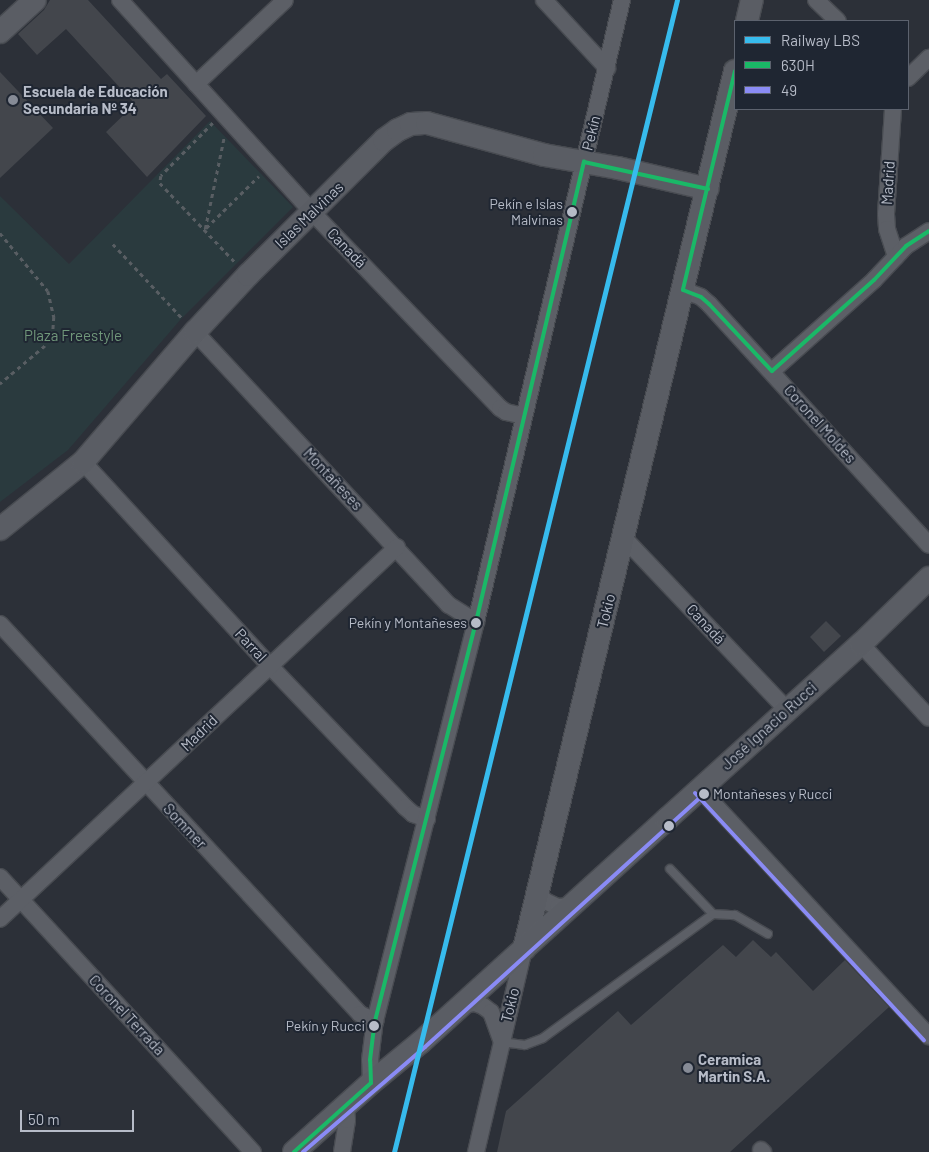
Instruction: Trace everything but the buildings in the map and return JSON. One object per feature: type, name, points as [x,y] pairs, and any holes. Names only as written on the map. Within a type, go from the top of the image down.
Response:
[{"type":"street","points":[[0,32],[35,0]]},
{"type":"street","name":"Canadá","points":[[120,0],[313,213],[500,408],[506,412],[523,416]]},
{"type":"street","points":[[196,84],[285,0]]},
{"type":"street","points":[[544,0],[607,68]]},
{"type":"street","name":"Pekín","points":[[371,1083],[370,1060],[375,1020],[476,622],[622,0]]},
{"type":"street","points":[[747,20],[752,0]]},
{"type":"street","points":[[816,0],[837,20]]},
{"type":"street","points":[[909,77],[929,58]]},
{"type":"street","name":"Tokio","points":[[476,1152],[501,1041],[624,538],[734,75]]},
{"type":"street","name":"Madrid","points":[[893,110],[886,214],[887,229],[896,257]]},
{"type":"street","name":"Islas Malvinas","points":[[0,529],[83,462],[195,332],[248,275],[313,213],[384,140],[411,124],[427,124],[544,156],[584,162],[708,189]]},
{"type":"street","points":[[772,371],[874,280],[906,246],[929,231]]},
{"type":"street","name":"Coronel Moldes","points":[[683,290],[701,297],[709,304],[929,545]]},
{"type":"street","name":"Montañeses","points":[[195,332],[449,604],[476,622]]},
{"type":"street","name":"Parral","points":[[83,462],[269,665],[405,808],[427,819]]},
{"type":"street","name":"Canadá","points":[[624,538],[787,710]]},
{"type":"street","name":"Madrid","points":[[0,919],[397,547]]},
{"type":"street","name":"José Ignacio Rucci","points":[[294,1152],[524,949],[861,644],[929,578]]},
{"type":"street","name":"Sommer","points":[[0,624],[360,1014],[375,1020]]},
{"type":"street","points":[[861,644],[929,718]]},
{"type":"street","points":[[700,788],[929,1036]]},
{"type":"street","name":"Coronel Terrada","points":[[0,877],[253,1152]]},
{"type":"street","points":[[540,880],[541,896],[545,900],[558,907],[571,906]]},
{"type":"street","points":[[462,1004],[475,1003],[491,1012],[501,1041]]},
{"type":"street","points":[[342,1152],[347,1120],[346,1105]]},
{"type":"lane","points":[[670,869],[714,914]]},
{"type":"lane","points":[[501,1041],[525,1045],[543,1038],[714,914],[735,915],[768,934]]},
{"type":"path","points":[[205,229],[225,116]]},
{"type":"path","points":[[225,116],[161,176],[160,183],[248,275]]},
{"type":"path","points":[[205,229],[270,165]]},
{"type":"path","points":[[0,233],[48,291],[54,317],[53,332],[45,346],[0,384]]},
{"type":"path","points":[[113,244],[195,332]]},
{"type":"green space","name":"Plaza Freestyle","points":[[210,121],[293,207],[181,319],[68,450],[0,502],[0,196],[69,264]]},
{"type":"rail line","name":"LBS","points":[[394,1152],[677,0]]},
{"type":"transit line","name":"630H","points":[[734,75],[683,290],[701,297],[709,304],[772,371],[874,280],[906,246],[929,231]]},
{"type":"transit line","name":"630H","points":[[584,162],[708,189]]},
{"type":"transit line","name":"630H","points":[[371,1083],[370,1060],[375,1021],[476,622],[584,162]]},
{"type":"transit line","name":"49","points":[[695,793],[924,1040]]},
{"type":"transit line","name":"49","points":[[303,1152],[425,1047],[704,794]]},
{"type":"transit line","name":"630H","points":[[294,1152],[371,1083]]},
{"type":"place","name":"Escuela de Educación Secundaria Nº 34","points":[[13,100]]},
{"type":"place","name":"Pekín e Islas Malvinas","points":[[572,212]]},
{"type":"place","name":"Pekín y Montañeses","points":[[476,623]]},
{"type":"place","name":"Montañeses y Rucci","points":[[704,794]]},
{"type":"place","name":"Pekín y Rucci","points":[[374,1026]]},
{"type":"place","name":"Ceramica Martin S.A.","points":[[688,1068]]}]
